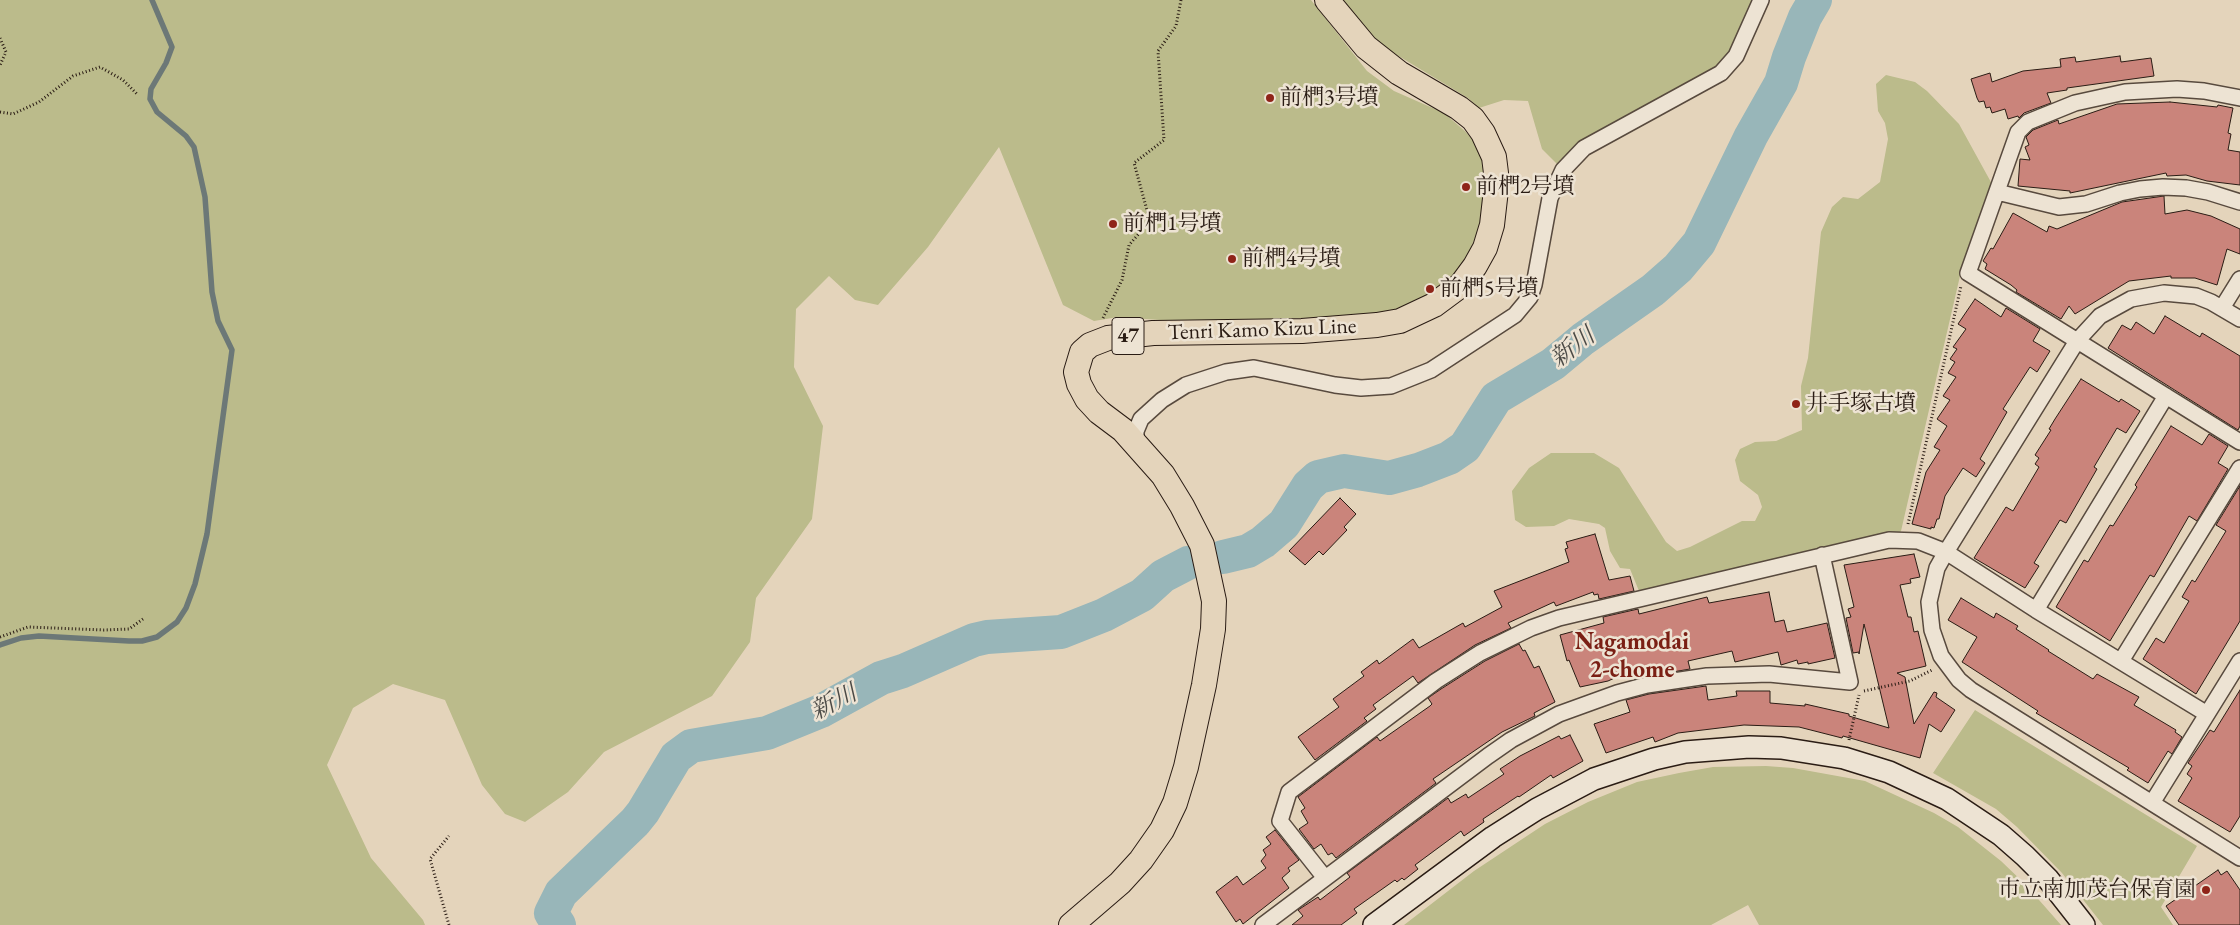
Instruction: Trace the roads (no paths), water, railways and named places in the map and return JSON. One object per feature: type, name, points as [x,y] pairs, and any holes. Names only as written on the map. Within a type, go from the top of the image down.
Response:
[{"type":"main road","name":"Tenri Kamo Kizu Line","points":[[1071,925],[1130,872],[1152,845],[1169,816],[1186,767],[1214,629],[1214,601],[1211,580],[1202,545],[1182,506],[1163,475],[1123,430],[1099,412],[1087,399],[1079,384],[1076,372],[1082,352],[1090,345],[1108,338],[1153,334],[1302,331],[1360,327],[1400,321],[1434,305],[1461,285],[1485,248],[1492,226],[1496,181],[1494,157],[1483,133],[1473,120],[1459,108],[1399,73],[1366,47],[1327,0]]},
{"type":"street","points":[[1136,445],[1136,432],[1141,419],[1162,400],[1186,385],[1226,372],[1254,368],[1335,385],[1360,388],[1391,386],[1431,370],[1515,314],[1530,297],[1534,286],[1550,198],[1563,170],[1584,148],[1721,73],[1736,56],[1761,0]]},
{"type":"street","points":[[2240,98],[2204,91],[2150,89],[2100,97],[2051,112],[2028,122],[2018,132],[2004,166],[1997,192],[1968,273],[2240,442]]},
{"type":"street","points":[[1997,192],[2059,207],[2086,204],[2127,191],[2163,187],[2201,190],[2240,202]]},
{"type":"street","points":[[2222,308],[2240,279]]},
{"type":"street","points":[[2240,319],[2211,302],[2180,294],[2148,294],[2115,307],[2100,316],[2077,341],[1946,552],[1937,568],[1929,602],[1932,630],[1945,662],[1959,680],[1971,690],[2240,857]]},
{"type":"street","points":[[2036,610],[2166,396]]},
{"type":"street","points":[[2122,661],[2240,468]]},
{"type":"street","points":[[1325,878],[1280,821],[1289,792],[1457,666],[1504,640],[1559,618],[1889,540],[1918,541],[1946,552],[2036,610],[2207,714]]},
{"type":"street","points":[[1263,925],[1511,740],[1559,714],[1588,703],[1647,686],[1707,676],[1769,674],[1850,682],[1822,555]]},
{"type":"street","points":[[2152,803],[2240,661]]},
{"type":"street","points":[[1374,925],[1493,837],[1565,793],[1624,768],[1686,752],[1717,748],[1781,748],[1844,758],[1889,772],[1918,784],[1975,816],[2001,835],[2048,879],[2084,925]]},
{"type":"waterway","points":[[0,645],[21,638],[39,636],[129,641],[142,641],[157,637],[177,622],[186,608],[195,584],[207,534],[232,350],[218,321],[212,292],[205,197],[194,147],[186,136],[157,112],[150,99],[151,89],[166,63],[172,47],[152,0]]},
{"type":"waterway","name":"新川","points":[[1223,557],[1248,551],[1263,542],[1284,524],[1308,486],[1318,477],[1344,471],[1389,478],[1418,470],[1449,458],[1465,447],[1496,398],[1553,364],[1583,339],[1653,290],[1678,268],[1699,243],[1751,136],[1781,83],[1805,17],[1815,0]]},
{"type":"waterway","name":"新川","points":[[559,925],[551,913],[561,893],[635,822],[676,757],[691,746],[767,733],[821,711],[881,678],[903,671],[974,640],[987,637],[1061,632],[1104,615],[1142,595],[1163,576],[1188,563]]},
{"type":"place","name":"前椚3号墳","points":[[1270,98]]},
{"type":"place","name":"前椚2号墳","points":[[1466,187]]},
{"type":"place","name":"前椚1号墳","points":[[1113,224]]},
{"type":"place","name":"前椚4号墳","points":[[1232,259]]},
{"type":"place","name":"前椚5号墳","points":[[1430,289]]},
{"type":"place","name":"井手塚古墳","points":[[1796,404]]},
{"type":"place","name":"市立南加茂台保育園","points":[[2206,890]]},
{"type":"district","name":"Nagamodai 2-chome","points":[[1632,656]]}]
